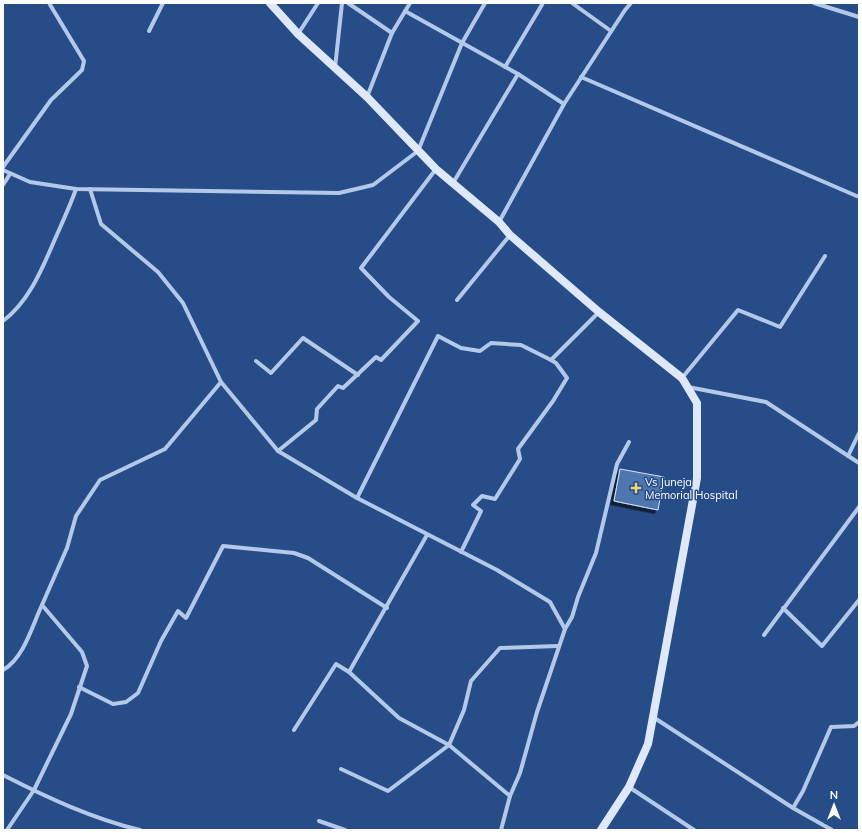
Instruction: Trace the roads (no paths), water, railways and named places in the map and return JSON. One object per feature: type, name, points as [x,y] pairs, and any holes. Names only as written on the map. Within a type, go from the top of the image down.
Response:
[{"type":"main road","points":[[270,3],[298,34],[367,97],[436,169],[499,222],[510,235],[599,312],[682,378],[697,403],[697,478],[648,744],[629,787],[601,830]]},
{"type":"street","points":[[3,167],[50,100],[73,81],[82,70],[84,61],[49,3]]},
{"type":"street","points":[[149,31],[163,3]]},
{"type":"street","points":[[298,34],[318,3]]},
{"type":"street","points":[[335,68],[342,3]]},
{"type":"street","points":[[348,3],[392,33]]},
{"type":"street","points":[[367,97],[392,33],[410,3]]},
{"type":"street","points":[[3,170],[30,182],[76,189],[339,193],[373,185],[418,151],[462,43],[485,3]]},
{"type":"street","points":[[505,68],[543,3]]},
{"type":"street","points":[[572,3],[611,31]]},
{"type":"street","points":[[499,222],[564,104],[631,3]]},
{"type":"street","points":[[814,3],[859,17]]},
{"type":"street","points":[[405,11],[518,74],[564,104]]},
{"type":"street","points":[[453,183],[518,74]]},
{"type":"street","points":[[581,78],[859,197]]},
{"type":"street","points":[[278,451],[316,420],[317,409],[338,386],[343,388],[376,357],[381,360],[418,321],[389,297],[361,268],[436,169]]},
{"type":"street","points":[[3,185],[10,174]]},
{"type":"street","points":[[3,321],[23,300],[40,276],[66,217],[76,189]]},
{"type":"street","points":[[90,189],[100,224],[158,272],[183,303],[221,382],[278,451],[356,498],[461,552],[550,602],[565,629]]},
{"type":"street","points":[[458,300],[510,235]]},
{"type":"street","points":[[682,378],[738,310],[780,328],[825,256]]},
{"type":"street","points":[[551,360],[599,312]]},
{"type":"street","points":[[356,498],[438,336],[461,348],[480,351],[491,343],[521,345],[551,360],[556,363],[567,378],[553,401],[518,449],[520,459],[495,499],[482,496],[473,505],[481,512],[461,552]]},
{"type":"street","points":[[256,361],[271,373],[303,338],[358,374]]},
{"type":"street","points":[[3,670],[12,665],[19,655],[67,548],[76,516],[100,480],[165,449],[221,382]]},
{"type":"street","points":[[687,387],[766,402],[859,463]]},
{"type":"street","points":[[848,456],[859,432]]},
{"type":"street","points":[[501,830],[510,796],[520,773],[558,646],[572,617],[578,597],[596,553],[617,464],[629,442]]},
{"type":"street","points":[[764,635],[859,507]]},
{"type":"street","points":[[349,672],[387,608],[427,535]]},
{"type":"street","points":[[79,687],[113,704],[126,702],[138,693],[161,641],[178,611],[186,618],[223,546],[288,552],[301,555],[337,575],[387,608]]},
{"type":"street","points":[[784,608],[822,646],[859,600]]},
{"type":"street","points":[[7,830],[34,790],[71,714],[87,666],[82,652],[42,605]]},
{"type":"street","points":[[341,769],[388,791],[449,745],[464,710],[471,681],[500,648],[558,646]]},
{"type":"street","points":[[294,730],[336,664],[349,672],[399,718],[449,745],[510,796]]},
{"type":"street","points":[[653,716],[793,808],[832,830]]},
{"type":"street","points":[[793,808],[803,791],[831,727],[854,726],[859,722]]},
{"type":"street","points":[[3,775],[34,790],[120,825],[140,830]]},
{"type":"street","points":[[629,787],[694,830]]},
{"type":"street","points":[[319,821],[345,830]]},
{"type":"place","name":"Vs Juneja Memorial Hospital","points":[[636,488]]}]
